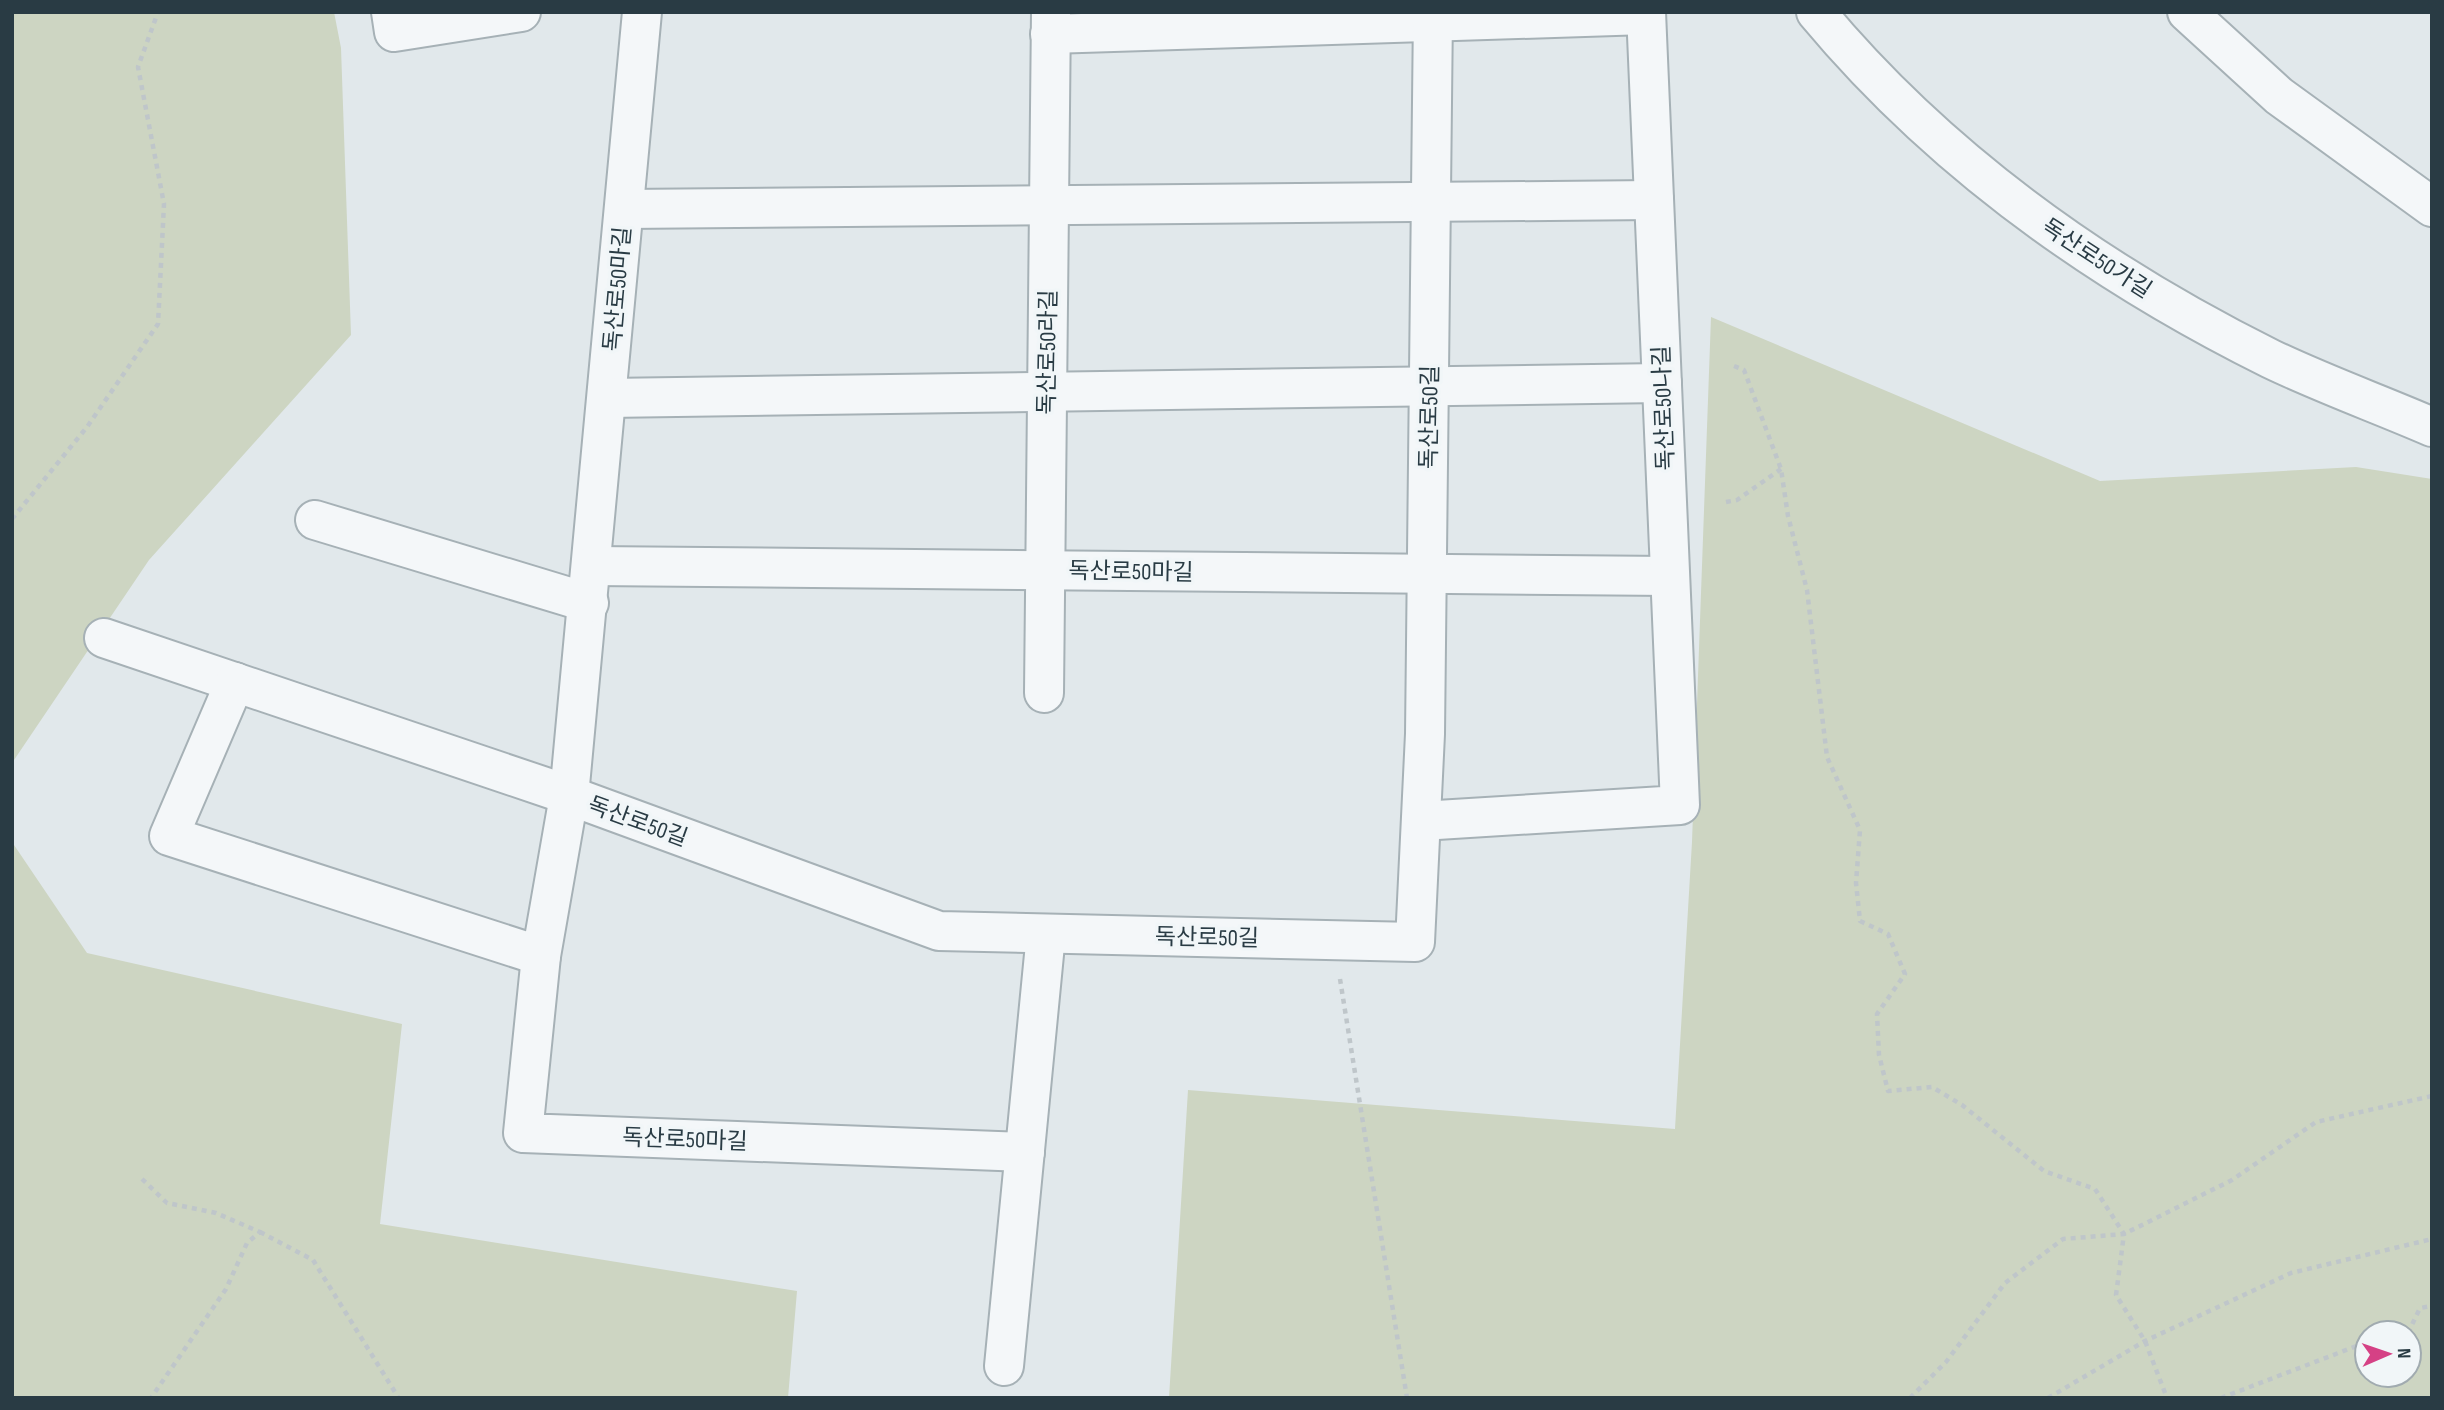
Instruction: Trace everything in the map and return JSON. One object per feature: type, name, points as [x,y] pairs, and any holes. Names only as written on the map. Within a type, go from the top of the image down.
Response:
[{"type":"street","points":[[391,12],[394,32],[521,12]]},
{"type":"street","name":"독산로50마길","points":[[642,12],[569,796],[541,956],[523,1133],[1025,1152]]},
{"type":"street","name":"독산로50가길","points":[[1815,12],[1915,120],[2003,194],[2092,258],[2272,360],[2432,427]]},
{"type":"street","points":[[2187,12],[2279,96],[2432,207]]},
{"type":"street","points":[[1050,23],[1646,14]]},
{"type":"street","name":"독산로50나길","points":[[1421,821],[1680,805],[1646,14]]},
{"type":"street","name":"독산로50길","points":[[104,638],[569,796],[939,931],[1415,942],[1427,573],[1433,17]]},
{"type":"street","name":"독산로50라길","points":[[1044,693],[1050,23]]},
{"type":"street","points":[[625,209],[1654,200]]},
{"type":"street","points":[[607,398],[1662,383]]},
{"type":"street","name":"독산로50마길","points":[[315,520],[590,584],[1045,570],[1670,576]]},
{"type":"street","points":[[235,682],[169,836],[541,956]]},
{"type":"street","points":[[1004,1366],[1046,934]]},
{"type":"path","points":[[12,519],[87,427],[158,324],[164,204],[138,67],[158,12]]},
{"type":"path","points":[[1734,366],[1744,370],[1781,469],[1788,516],[1807,590],[1827,757],[1860,830],[1856,883],[1860,921],[1888,934],[1905,974],[1877,1014],[1879,1055],[1888,1091],[1932,1087],[1962,1105],[2044,1171],[2095,1189],[2124,1234],[2116,1295],[2145,1340],[2167,1398]]},
{"type":"path","points":[[1726,502],[1737,499],[1781,469]]},
{"type":"path","points":[[1333,940],[1407,1398]]},
{"type":"path","points":[[1910,1398],[1946,1362],[2005,1283],[2063,1239],[2124,1234],[2232,1180],[2316,1122],[2432,1096]]},
{"type":"path","points":[[142,1179],[167,1203],[216,1213],[313,1260],[398,1397]]},
{"type":"path","points":[[151,1398],[226,1289],[247,1243],[260,1232]]},
{"type":"path","points":[[2048,1398],[2145,1340],[2291,1273],[2432,1239]]},
{"type":"path","points":[[2415,1319],[2420,1308],[2432,1306]]},
{"type":"path","points":[[2221,1398],[2353,1347]]},
{"type":"green space","points":[[12,12],[334,12],[341,48],[351,335],[149,560],[12,763]]},
{"type":"green space","points":[[1711,317],[2100,481],[2356,467],[2432,479],[2432,1398],[1169,1398],[1188,1090],[1675,1129],[1692,842]]},
{"type":"green space","points":[[12,842],[87,953],[402,1024],[380,1224],[797,1291],[788,1398],[12,1398]]}]
